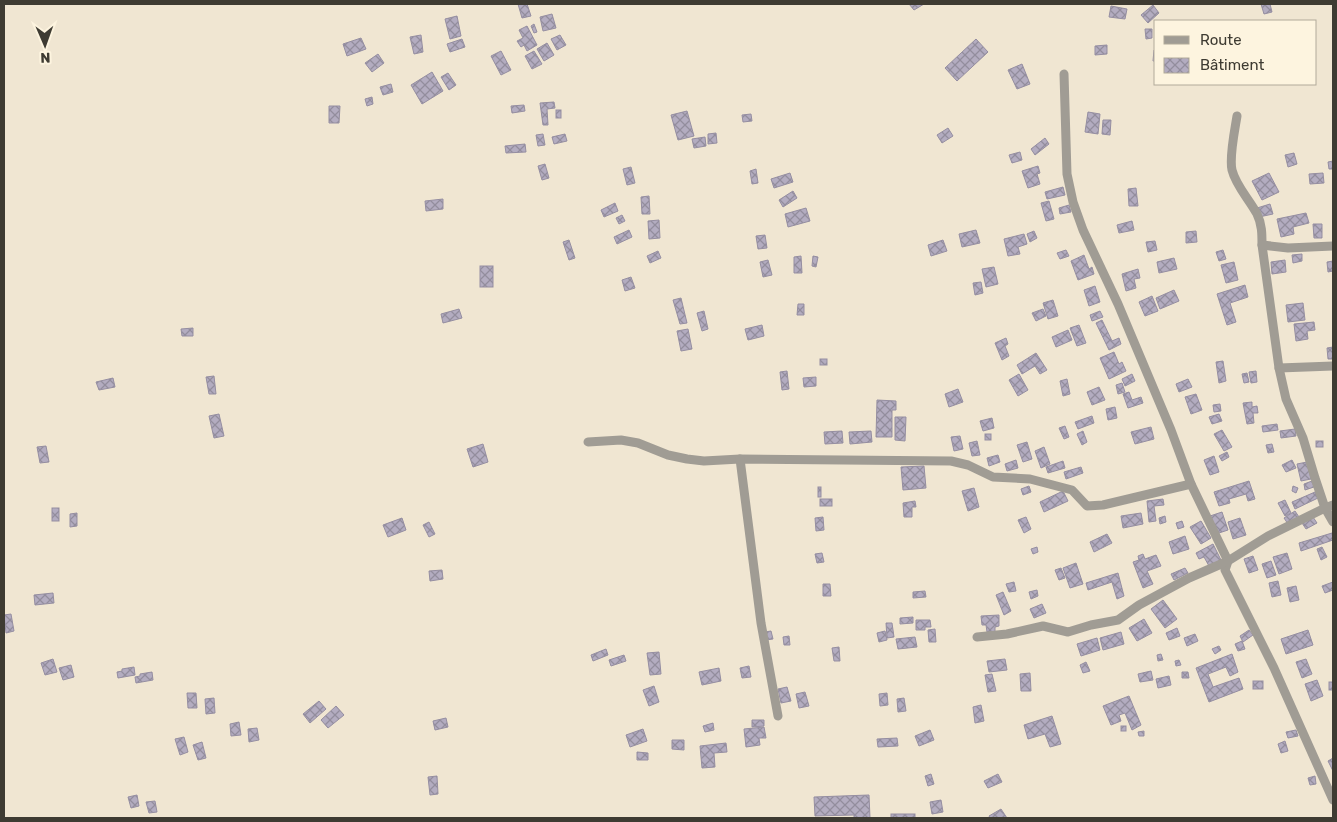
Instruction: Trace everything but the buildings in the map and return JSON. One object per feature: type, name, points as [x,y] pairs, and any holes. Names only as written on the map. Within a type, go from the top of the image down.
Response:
[{"type":"street","points":[[1064,74],[1067,174],[1073,202],[1083,230],[1118,304],[1171,430],[1191,484],[1228,561],[1225,570],[1331,787],[1333,800]]},
{"type":"street","points":[[1237,116],[1231,169],[1237,183],[1257,214],[1261,225],[1262,245],[1279,368],[1286,399],[1304,438],[1314,478],[1329,506],[1333,522]]},
{"type":"street","points":[[1262,245],[1288,248],[1333,246]]},
{"type":"street","points":[[1279,368],[1333,366]]},
{"type":"street","points":[[588,442],[621,440],[638,443],[668,455],[704,461],[740,459],[951,461],[968,465],[993,477],[1030,479],[1072,490],[1087,506],[1103,505],[1191,484]]},
{"type":"street","points":[[740,459],[761,623],[778,716]]},
{"type":"street","points":[[977,637],[1007,634],[1043,626],[1068,632],[1118,620],[1152,597],[1228,561],[1268,536],[1329,506]]}]
